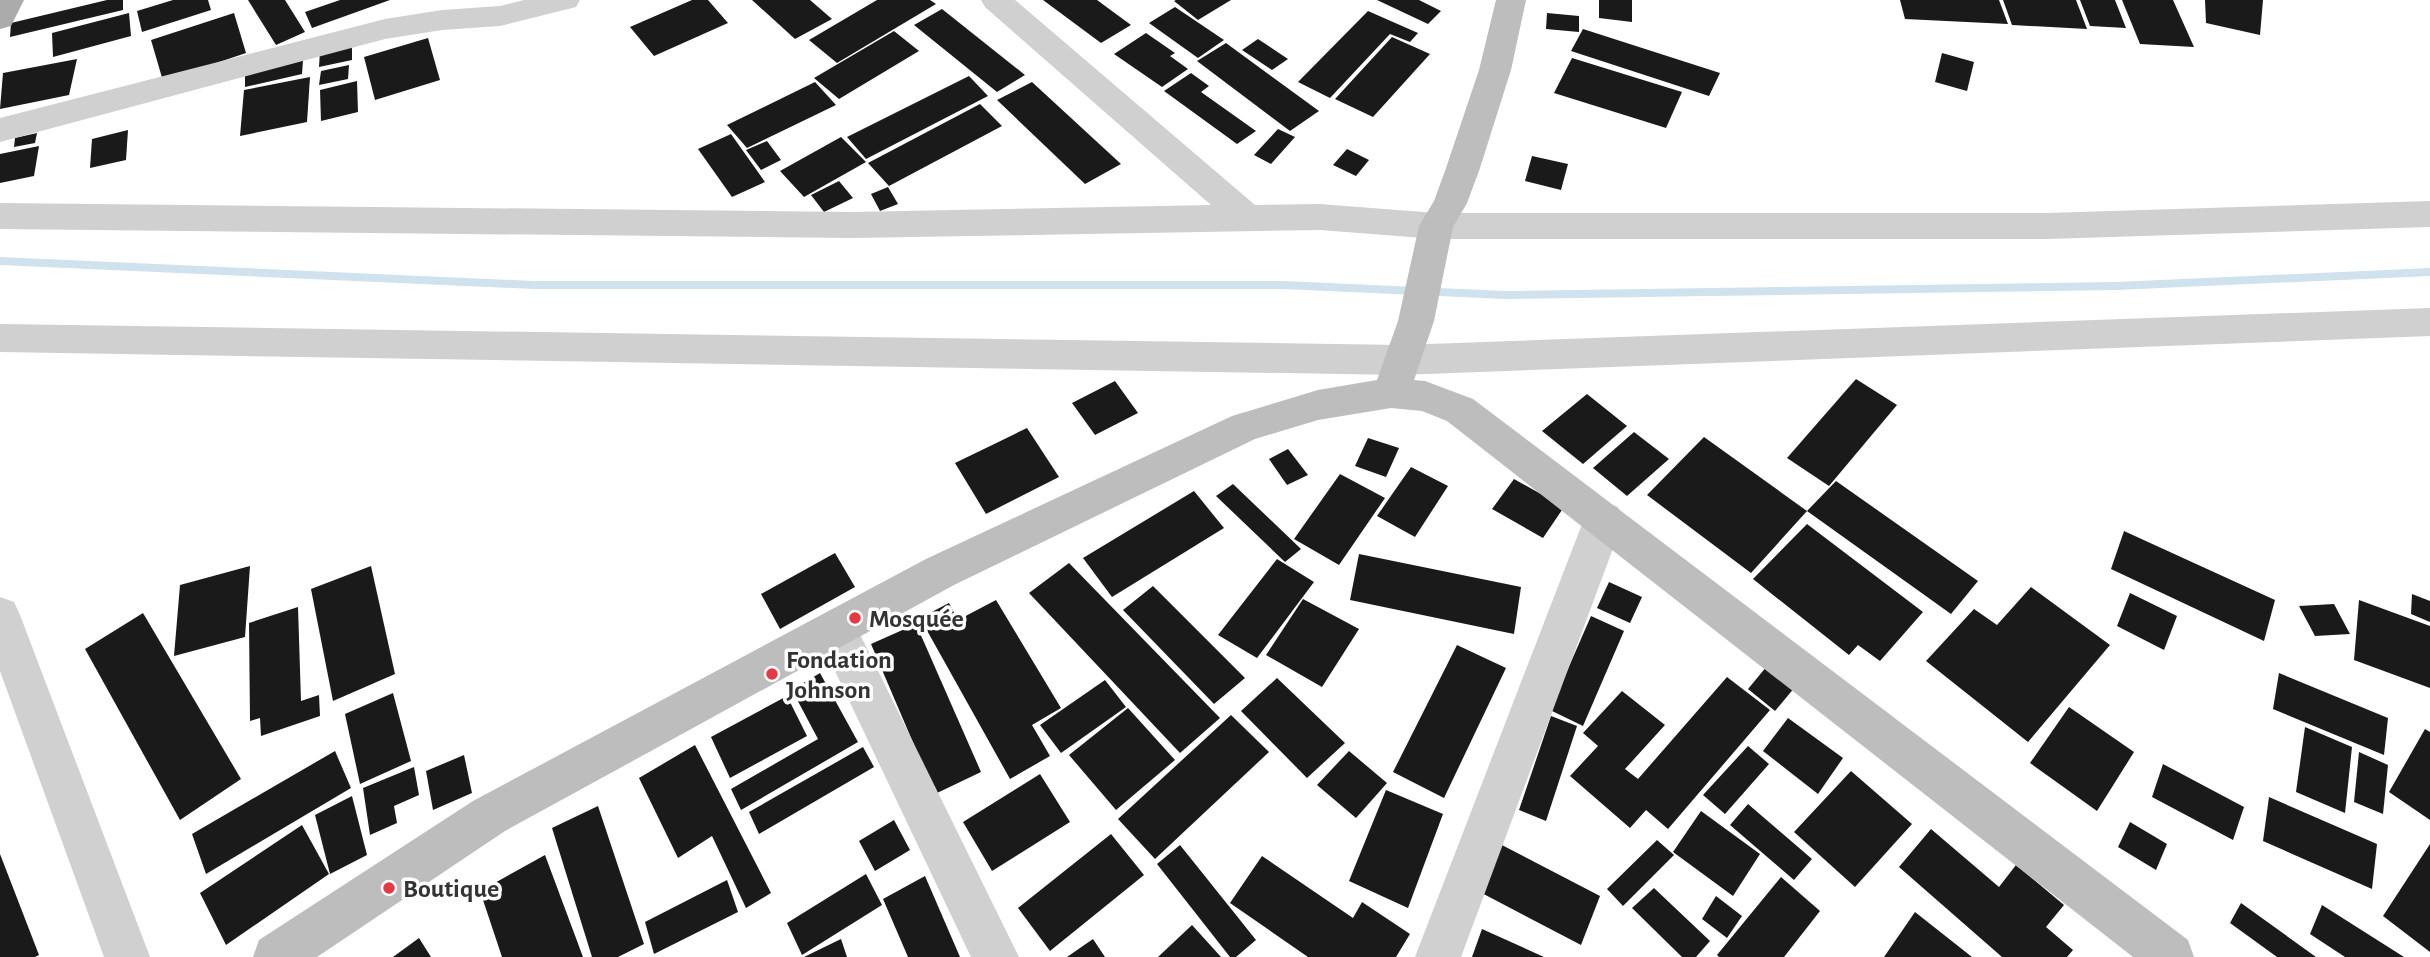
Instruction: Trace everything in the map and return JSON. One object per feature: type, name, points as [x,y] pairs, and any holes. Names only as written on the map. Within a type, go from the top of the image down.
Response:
[{"type":"main road","points":[[0,19],[9,0]]},
{"type":"street","points":[[0,130],[385,29],[442,20],[500,16],[565,0]]},
{"type":"street","points":[[996,0],[1248,218]]},
{"type":"street","points":[[1396,377],[1416,321],[1436,226],[1450,203],[1470,146],[1495,70],[1511,0]]},
{"type":"street","points":[[0,216],[852,225],[1320,217],[1436,226],[2047,226],[2430,214]]},
{"type":"street","points":[[0,338],[1396,377],[2430,322]]},
{"type":"street","points":[[1396,377],[1425,396],[1460,410],[2171,957]]},
{"type":"street","points":[[276,957],[316,928],[489,816],[940,572],[1245,427],[1396,377]]},
{"type":"street","points":[[1438,957],[1604,519]]},
{"type":"street","points":[[0,615],[127,957]]},
{"type":"street","points":[[836,629],[996,957]]},
{"type":"building","points":[[107,0],[123,0],[123,10],[10,37],[11,23]]},
{"type":"building","points":[[173,0],[208,0],[211,10],[142,32],[137,11]]},
{"type":"building","points":[[248,0],[285,0],[305,32],[276,45]]},
{"type":"building","points":[[340,0],[390,0],[312,28],[305,12]]},
{"type":"building","points":[[692,0],[708,0],[728,23],[654,56],[630,27]]},
{"type":"building","points":[[752,0],[810,0],[832,19],[795,39]]},
{"type":"building","points":[[877,0],[930,0],[936,4],[837,63],[809,40]]},
{"type":"building","points":[[1043,0],[1097,0],[1131,25],[1101,43]]},
{"type":"building","points":[[1231,0],[1198,20],[1174,1]]},
{"type":"building","points":[[1377,0],[1419,0],[1441,11],[1428,24]]},
{"type":"building","points":[[1599,0],[1632,0],[1632,22],[1599,18]]},
{"type":"building","points":[[1900,0],[1999,0],[2008,24],[1905,19]]},
{"type":"building","points":[[2003,0],[2076,0],[2087,29],[2012,25]]},
{"type":"building","points":[[2080,0],[2115,0],[2126,28],[2090,26]]},
{"type":"building","points":[[2122,0],[2173,0],[2194,47],[2140,44]]},
{"type":"building","points":[[2205,0],[2263,0],[2260,35],[2206,23]]},
{"type":"building","points":[[1175,7],[1224,40],[1198,58],[1149,23]]},
{"type":"building","points":[[942,9],[1025,75],[997,92],[914,25]]},
{"type":"building","points":[[1368,11],[1418,33],[1410,42],[1390,34],[1330,98],[1298,82]]},
{"type":"building","points":[[129,13],[131,36],[53,57],[52,33]]},
{"type":"building","points":[[234,13],[246,53],[163,81],[151,40]]},
{"type":"building","points":[[1547,13],[1579,16],[1579,32],[1546,29]]},
{"type":"building","points":[[1583,29],[1720,73],[1709,96],[1571,51]]},
{"type":"building","points":[[894,31],[919,51],[839,99],[814,78]]},
{"type":"building","points":[[1146,33],[1175,53],[1170,56],[1188,69],[1162,87],[1114,54]]},
{"type":"building","points":[[1392,37],[1430,54],[1373,117],[1335,99]]},
{"type":"building","points":[[428,38],[440,80],[375,100],[364,57]]},
{"type":"building","points":[[1258,39],[1288,59],[1272,70],[1242,50]]},
{"type":"building","points":[[352,43],[352,60],[319,67],[320,50]]},
{"type":"building","points":[[1226,43],[1319,111],[1290,131],[1197,61]]},
{"type":"building","points":[[1942,53],[1974,62],[1967,91],[1935,82]]},
{"type":"building","points":[[1572,58],[1682,92],[1666,128],[1554,93]]},
{"type":"building","points":[[77,59],[69,95],[0,109],[3,73]]},
{"type":"building","points":[[303,60],[302,74],[245,87],[245,72]]},
{"type":"building","points":[[349,65],[348,79],[319,85],[321,71]]},
{"type":"building","points":[[1191,73],[1209,86],[1201,92],[1256,131],[1237,144],[1164,91]]},
{"type":"building","points":[[969,76],[988,96],[866,159],[847,137]]},
{"type":"building","points":[[310,77],[307,122],[240,136],[244,90]]},
{"type":"building","points":[[357,81],[358,112],[321,121],[320,90]]},
{"type":"building","points":[[815,82],[836,105],[747,148],[727,125]]},
{"type":"building","points":[[1032,82],[1121,164],[1085,184],[997,100]]},
{"type":"building","points":[[980,104],[1002,126],[889,186],[868,163]]},
{"type":"building","points":[[1278,129],[1295,137],[1271,164],[1254,155]]},
{"type":"building","points":[[128,130],[126,160],[90,168],[92,139]]},
{"type":"building","points":[[37,133],[35,143],[14,147],[15,138]]},
{"type":"building","points":[[731,134],[765,182],[732,197],[698,149]]},
{"type":"building","points":[[841,137],[866,162],[804,197],[780,171]]},
{"type":"building","points":[[767,141],[781,160],[761,170],[746,150]]},
{"type":"building","points":[[39,146],[34,176],[0,183],[0,154]]},
{"type":"building","points":[[1347,149],[1369,160],[1356,176],[1333,165]]},
{"type":"building","points":[[1532,156],[1568,164],[1561,190],[1525,181]]},
{"type":"building","points":[[839,181],[853,198],[824,212],[811,195]]},
{"type":"building","points":[[888,187],[898,204],[880,211],[871,194]]},
{"type":"building","points":[[1856,379],[1897,405],[1829,486],[1787,458]]},
{"type":"building","points":[[1115,381],[1138,413],[1095,435],[1072,403]]},
{"type":"building","points":[[1587,394],[1627,426],[1583,464],[1542,431]]},
{"type":"building","points":[[1027,428],[1059,477],[986,514],[955,463]]},
{"type":"building","points":[[1634,432],[1669,459],[1627,496],[1593,468]]},
{"type":"building","points":[[1704,437],[1807,511],[1751,573],[1647,495]]},
{"type":"building","points":[[1368,438],[1399,448],[1386,477],[1355,466]]},
{"type":"building","points":[[1288,449],[1308,475],[1287,485],[1269,459]]},
{"type":"building","points":[[1411,467],[1448,486],[1415,537],[1377,516]]},
{"type":"building","points":[[1340,474],[1385,498],[1339,565],[1294,539]]},
{"type":"building","points":[[1514,479],[1564,507],[1543,538],[1492,509]]},
{"type":"building","points":[[1836,481],[1978,581],[1951,614],[1807,511]]},
{"type":"building","points":[[1233,484],[1301,549],[1285,562],[1216,496]]},
{"type":"building","points":[[1194,491],[1224,528],[1112,597],[1083,558]]},
{"type":"building","points":[[1807,524],[1923,612],[1880,661],[1858,645],[1849,655],[1753,579]]},
{"type":"building","points":[[2124,531],[2275,600],[2264,641],[2111,569]]},
{"type":"building","points":[[835,553],[855,587],[780,629],[761,594]]},
{"type":"building","points":[[1359,554],[1521,587],[1514,634],[1350,600]]},
{"type":"building","points":[[1277,559],[1314,582],[1257,658],[1218,635]]},
{"type":"building","points":[[1069,563],[1220,718],[1180,753],[1029,593]]},
{"type":"building","points":[[250,566],[245,637],[174,656],[180,585]]},
{"type":"building","points":[[371,566],[395,674],[333,701],[311,589]]},
{"type":"building","points":[[1609,582],[1642,597],[1630,623],[1597,608]]},
{"type":"building","points":[[1153,586],[1245,678],[1214,704],[1123,610]]},
{"type":"building","points":[[2031,587],[2110,645],[2028,742],[1926,661],[1974,609],[1997,625]]},
{"type":"building","points":[[2130,593],[2177,616],[2164,650],[2117,626]]},
{"type":"building","points":[[2412,594],[2430,601],[2430,622],[2411,614]]},
{"type":"building","points":[[1303,599],[1359,629],[1322,687],[1266,655]]},
{"type":"building","points":[[996,600],[1061,708],[1032,725],[1050,756],[1010,779],[920,618],[949,603],[958,620]]},
{"type":"building","points":[[2359,600],[2430,626],[2430,688],[2354,660]]},
{"type":"building","points":[[2334,604],[2350,634],[2315,636],[2299,606]]},
{"type":"building","points":[[298,607],[301,701],[319,695],[320,716],[261,736],[260,718],[250,721],[249,623]]},
{"type":"building","points":[[143,613],[241,779],[180,820],[85,649]]},
{"type":"building","points":[[1591,616],[1624,631],[1583,726],[1550,710]]},
{"type":"building","points":[[916,624],[981,772],[935,794],[871,644]]},
{"type":"building","points":[[1457,645],[1506,668],[1444,798],[1393,772]]},
{"type":"building","points":[[1767,666],[1795,687],[1775,711],[1748,689]]},
{"type":"building","points":[[820,673],[858,742],[741,810],[731,789],[818,739],[792,690]]},
{"type":"building","points":[[2279,673],[2388,718],[2384,755],[2273,709]]},
{"type":"building","points":[[1727,677],[1770,710],[1668,829],[1646,810],[1630,828],[1570,776],[1598,746],[1583,733],[1622,691],[1665,725],[1625,769],[1638,779]]},
{"type":"building","points":[[1277,678],[1345,743],[1307,778],[1241,711]]},
{"type":"building","points":[[1105,680],[1126,707],[1061,753],[1040,725]]},
{"type":"building","points":[[393,693],[411,761],[360,784],[345,714]]},
{"type":"building","points":[[787,696],[807,736],[730,778],[711,737]]},
{"type":"building","points":[[2069,707],[2134,752],[2097,811],[2030,763]]},
{"type":"building","points":[[1128,708],[1175,760],[1116,810],[1069,755]]},
{"type":"building","points":[[1231,715],[1269,752],[1155,859],[1118,819]]},
{"type":"building","points":[[1551,716],[1577,726],[1546,821],[1519,810]]},
{"type":"building","points":[[1788,718],[1843,758],[1818,794],[1763,751]]},
{"type":"building","points":[[2305,727],[2352,747],[2345,813],[2296,792]]},
{"type":"building","points":[[2425,729],[2430,732],[2430,820],[2389,792]]},
{"type":"building","points":[[695,745],[771,893],[746,908],[712,836],[678,858],[639,778]]},
{"type":"building","points":[[1748,746],[1769,764],[1725,814],[1703,795]]},
{"type":"building","points":[[863,747],[874,767],[759,834],[749,812]]},
{"type":"building","points":[[335,751],[351,788],[206,874],[192,834]]},
{"type":"building","points":[[1349,751],[1387,783],[1356,818],[1317,785]]},
{"type":"building","points":[[2359,752],[2388,765],[2383,814],[2354,802]]},
{"type":"building","points":[[464,755],[472,793],[433,810],[426,771]]},
{"type":"building","points":[[2163,764],[2244,807],[2233,840],[2152,797]]},
{"type":"building","points":[[414,767],[419,795],[394,806],[397,823],[370,835],[363,788]]},
{"type":"building","points":[[1851,771],[1912,824],[1855,887],[1794,832]]},
{"type":"building","points":[[1040,774],[1070,822],[992,871],[963,822]]},
{"type":"building","points":[[1386,790],[1443,814],[1408,908],[1349,881]]},
{"type":"building","points":[[352,796],[367,855],[330,874],[315,815]]},
{"type":"building","points":[[2269,797],[2377,844],[2372,889],[2263,841]]},
{"type":"building","points":[[1748,804],[1812,859],[1794,880],[1730,825]]},
{"type":"building","points":[[598,806],[644,944],[618,957],[592,957],[552,828]]},
{"type":"building","points":[[1701,811],[1760,854],[1733,896],[1673,852]]},
{"type":"building","points":[[894,820],[910,850],[875,871],[859,841]]},
{"type":"building","points":[[2130,822],[2167,844],[2156,870],[2118,847]]},
{"type":"building","points":[[302,825],[329,874],[226,945],[200,893]]},
{"type":"building","points":[[1931,829],[1999,887],[2016,865],[2064,905],[2046,927],[2073,950],[2067,957],[2002,957],[1899,867]]},
{"type":"building","points":[[1111,834],[1144,875],[1050,951],[1018,908]]},
{"type":"building","points":[[1657,840],[1674,855],[1623,906],[1607,889]]},
{"type":"building","points":[[1498,843],[1600,896],[1581,945],[1476,890]]},
{"type":"building","points":[[2430,844],[2430,952],[2383,916]]},
{"type":"building","points":[[1180,845],[1256,940],[1236,957],[1230,957],[1157,864]]},
{"type":"building","points":[[0,854],[39,955],[35,957],[0,957]]},
{"type":"building","points":[[545,855],[583,957],[502,957],[480,891]]},
{"type":"building","points":[[1262,856],[1353,918],[1362,902],[1410,934],[1396,957],[1308,957],[1230,903]]},
{"type":"building","points":[[866,874],[882,905],[802,955],[787,923]]},
{"type":"building","points":[[925,876],[960,957],[908,957],[883,899]]},
{"type":"building","points":[[1781,877],[1820,911],[1784,957],[1719,957],[1717,955]]},
{"type":"building","points":[[727,880],[738,912],[654,954],[645,922]]},
{"type":"building","points":[[1654,888],[1710,941],[1696,957],[1682,957],[1632,908]]},
{"type":"building","points":[[1716,896],[1742,916],[1727,938],[1702,919]]},
{"type":"building","points":[[2241,903],[2316,957],[2277,957],[2230,923]]},
{"type":"building","points":[[2322,905],[2404,957],[2345,957],[2310,934]]},
{"type":"building","points":[[1915,912],[1972,957],[1884,957]]},
{"type":"building","points":[[1192,925],[1221,957],[1158,957]]},
{"type":"building","points":[[1482,929],[1544,957],[1472,957]]},
{"type":"building","points":[[419,938],[431,957],[393,957]]},
{"type":"building","points":[[841,939],[847,957],[804,957]]},
{"type":"building","points":[[1093,939],[1105,957],[1067,957]]},
{"type":"waterway","points":[[0,261],[534,285],[1283,285],[1505,295],[2116,286],[2430,272]]},
{"type":"place","name":"Mosquée","points":[[855,618]]},
{"type":"place","name":"Fondation Johnson","points":[[772,674]]},
{"type":"place","name":"Boutique","points":[[389,888]]}]
